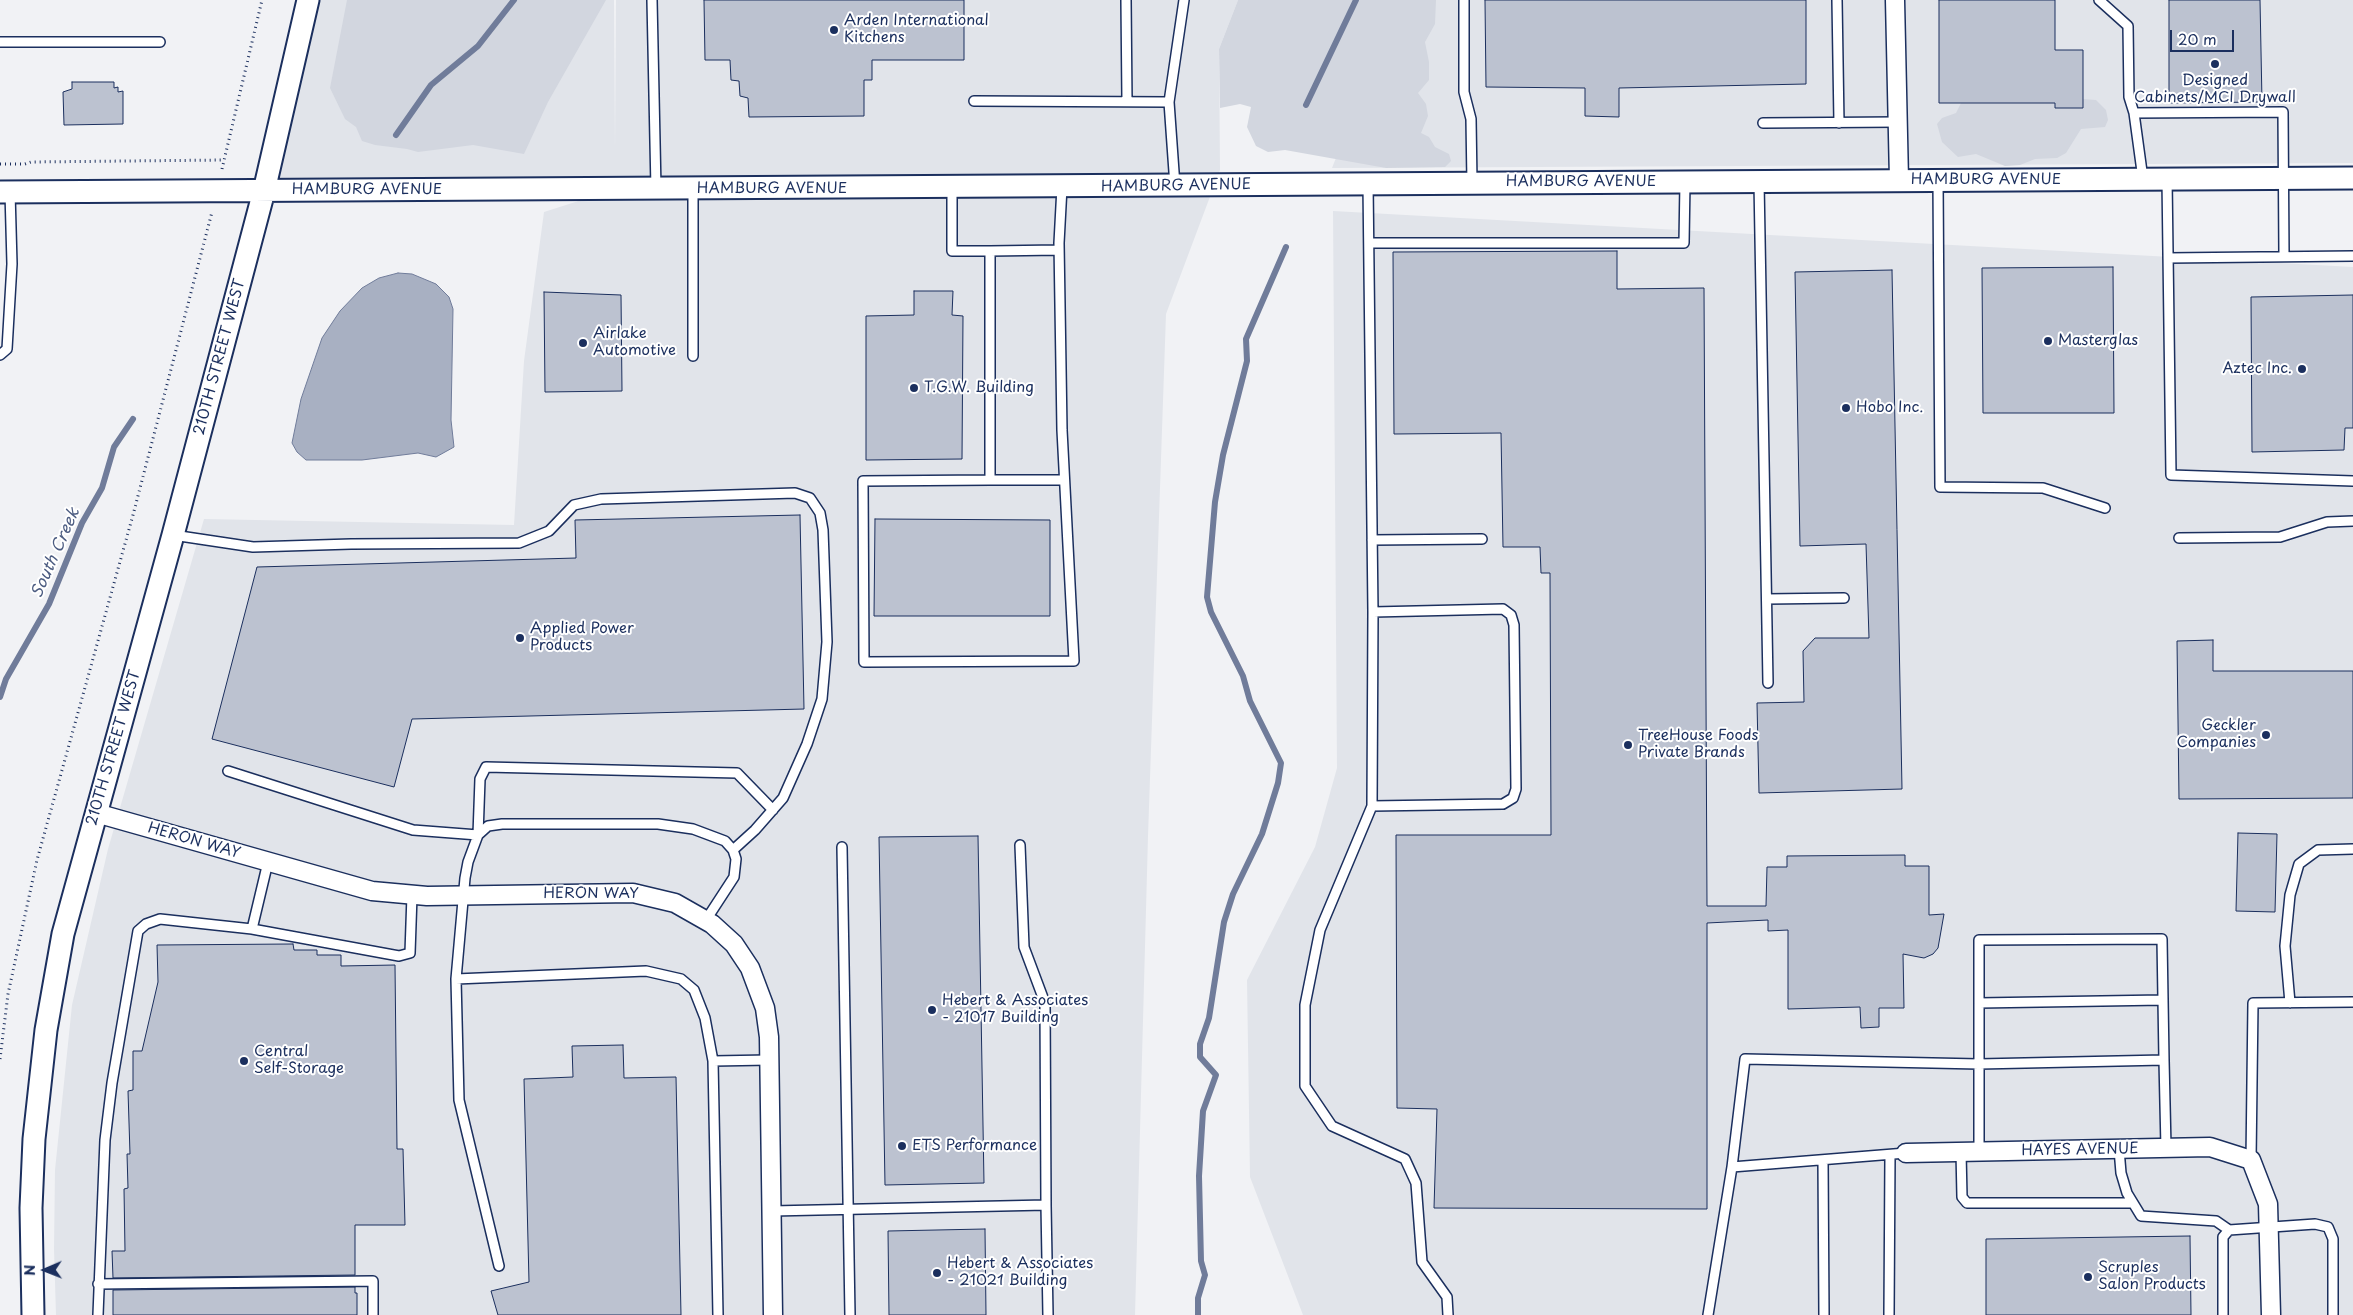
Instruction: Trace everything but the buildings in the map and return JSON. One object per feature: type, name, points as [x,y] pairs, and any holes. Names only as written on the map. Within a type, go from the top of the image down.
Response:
[{"type":"street","name":"210TH STREET WEST","points":[[33,1315],[32,1174],[39,1078],[63,934],[173,535],[264,191],[308,0]]},
{"type":"street","points":[[1895,0],[1899,180]]},
{"type":"street","name":"HAMBURG AVENUE","points":[[5,192],[952,188],[1472,182],[2353,178]]},
{"type":"street","name":"HERON WAY","points":[[96,813],[372,891],[412,895],[633,893],[669,901],[706,920],[734,944],[757,981],[765,1008],[770,1060],[773,1315]]},
{"type":"street","name":"HAYES AVENUE","points":[[1898,1154],[2210,1147],[2252,1160]]},
{"type":"street","points":[[2252,1160],[2268,1204],[2271,1315]]},
{"type":"lane","points":[[652,0],[656,189]]},
{"type":"lane","points":[[1126,0],[1127,101]]},
{"type":"lane","points":[[1175,186],[1169,102],[1184,0]]},
{"type":"lane","points":[[1464,0],[1464,92],[1472,119],[1472,182]]},
{"type":"lane","points":[[1837,0],[1839,123]]},
{"type":"lane","points":[[2099,0],[2128,26],[2129,96],[2134,113],[2143,180]]},
{"type":"lane","points":[[0,42],[160,42]]},
{"type":"lane","points":[[974,101],[1169,102]]},
{"type":"lane","points":[[2134,113],[2283,112],[2284,256]]},
{"type":"lane","points":[[1762,124],[1898,122]]},
{"type":"lane","points":[[2167,179],[2170,474],[2353,481]]},
{"type":"lane","points":[[1938,180],[1940,487],[2043,488],[2105,508]]},
{"type":"lane","points":[[1759,181],[1768,683]]},
{"type":"lane","points":[[1369,243],[1684,243],[1685,182]]},
{"type":"lane","points":[[1368,184],[1373,612],[1372,806],[1320,930],[1305,1005],[1305,1086],[1332,1126],[1405,1159],[1416,1183],[1422,1262],[1446,1297],[1448,1315]]},
{"type":"lane","points":[[1062,187],[1060,250],[1064,480],[1074,661],[864,662],[863,481],[1064,480]]},
{"type":"lane","points":[[952,188],[952,251],[1060,250]]},
{"type":"lane","points":[[693,189],[693,356]]},
{"type":"lane","points":[[0,355],[7,349],[12,264],[5,192]]},
{"type":"lane","points":[[990,251],[990,480]]},
{"type":"lane","points":[[2168,258],[2353,256]]},
{"type":"lane","points":[[173,535],[253,547],[351,544],[519,544],[549,531],[574,505],[601,499],[796,493],[810,498],[820,512],[824,530],[827,642],[822,700],[807,744],[783,798],[733,850]]},
{"type":"lane","points":[[2179,538],[2280,536],[2327,522],[2353,521]]},
{"type":"lane","points":[[1372,540],[1482,539]]},
{"type":"lane","points":[[1767,599],[1844,598]]},
{"type":"lane","points":[[1372,806],[1503,804],[1513,798],[1516,789],[1514,625],[1511,615],[1503,610],[1373,612]]},
{"type":"lane","points":[[500,1266],[459,1100],[456,979],[468,862],[478,835],[480,779],[486,767],[737,772],[773,810]]},
{"type":"lane","points":[[228,772],[413,830],[478,835],[488,826],[502,824],[658,824],[693,829],[726,842],[733,850],[736,859],[734,877],[706,920]]},
{"type":"lane","points":[[1020,845],[1024,947],[1044,1003],[1048,1315]]},
{"type":"lane","points":[[842,847],[850,1315]]},
{"type":"lane","points":[[2290,1003],[2285,946],[2290,894],[2299,864],[2318,850],[2353,849]]},
{"type":"lane","points":[[252,929],[268,862]]},
{"type":"lane","points":[[98,1315],[105,1140],[112,1083],[138,931],[146,924],[160,919],[252,929],[399,956],[410,953],[412,895]]},
{"type":"lane","points":[[1980,1152],[1979,940],[2162,939],[2166,1148]]},
{"type":"lane","points":[[456,979],[646,971],[681,979],[694,990],[706,1018],[713,1061],[718,1315]]},
{"type":"lane","points":[[1979,1003],[2163,1000]]},
{"type":"lane","points":[[2252,1160],[2253,1003],[2353,1002]]},
{"type":"lane","points":[[1708,1315],[1732,1167],[1746,1059],[1979,1064],[2164,1060]]},
{"type":"lane","points":[[713,1061],[770,1060]]},
{"type":"lane","points":[[2119,1149],[2121,1173],[2127,1193],[2141,1216],[2216,1220],[2229,1230],[2315,1224],[2328,1228],[2334,1238],[2333,1315]]},
{"type":"lane","points":[[1961,1152],[1962,1197],[1967,1203],[2133,1203]]},
{"type":"lane","points":[[1732,1167],[1898,1154],[1890,1315]]},
{"type":"lane","points":[[1823,1160],[1824,1315]]},
{"type":"lane","points":[[772,1211],[1046,1205]]},
{"type":"lane","points":[[2223,1315],[2223,1237],[2229,1230]]},
{"type":"lane","points":[[98,1284],[373,1281],[373,1315]]},
{"type":"path","points":[[0,1059],[8,994],[37,860],[145,469],[207,235],[262,0]]},
{"type":"path","points":[[0,164],[224,160]]},
{"type":"shaded area","points":[[308,0],[614,0],[615,149],[616,0],[1238,0],[1219,49],[1220,170],[1166,314],[1148,836],[1135,1315],[56,1315],[54,1249],[55,1170],[72,1005],[108,849],[204,519],[514,525],[524,361],[544,212],[613,190],[264,191]]},
{"type":"shaded area","points":[[347,0],[606,0],[548,102],[524,154],[473,145],[418,152],[362,141],[356,127],[345,119],[330,88]]},
{"type":"shaded area","points":[[1238,0],[1436,0],[1435,24],[1425,42],[1429,62],[1429,80],[1418,93],[1426,104],[1428,116],[1421,133],[1429,137],[1435,147],[1449,154],[1451,161],[1445,167],[1386,168],[1285,150],[1268,152],[1256,146],[1247,127],[1251,107],[1240,104],[1220,108],[1219,49]]},
{"type":"shaded area","points":[[1398,0],[2353,0],[2353,163],[1332,168]]},
{"type":"shaded area","points":[[2083,99],[2096,100],[2106,110],[2108,120],[2105,127],[2081,129],[2066,153],[2057,158],[2035,159],[2020,165],[2005,166],[1976,154],[1958,157],[1942,142],[1937,124],[1942,118],[1956,113],[1961,103],[2055,103],[2055,108],[2083,108]]},
{"type":"shaded area","points":[[1333,211],[2353,267],[2353,1315],[1303,1315],[1250,1177],[1247,980],[1315,847],[1337,768]]},
{"type":"water","points":[[398,273],[412,274],[436,284],[449,297],[453,309],[451,420],[454,447],[436,457],[418,453],[362,460],[306,460],[297,452],[292,443],[301,399],[322,338],[340,311],[362,288],[379,278]]},
{"type":"waterway","name":"South Creek","points":[[396,135],[431,85],[478,46],[514,0]]},
{"type":"waterway","points":[[1306,105],[1356,0]]},
{"type":"waterway","points":[[1198,1315],[1198,1298],[1205,1275],[1201,1261],[1199,1176],[1203,1111],[1216,1075],[1200,1057],[1200,1044],[1209,1018],[1224,922],[1233,894],[1262,834],[1278,783],[1281,763],[1250,701],[1243,676],[1211,612],[1207,597],[1215,502],[1223,455],[1247,361],[1246,339],[1286,247]]},
{"type":"waterway","name":"South Creek","points":[[0,697],[6,679],[49,604],[82,523],[102,488],[114,447],[133,419]]},
{"type":"place","name":"Arden International Kitchens","points":[[834,30]]},
{"type":"place","name":"Designed Cabinets/MCI Drywall","points":[[2215,64]]},
{"type":"place","name":"Masterglas","points":[[2048,341]]},
{"type":"place","name":"Airlake Automotive","points":[[583,343]]},
{"type":"place","name":"Aztec Inc.","points":[[2302,369]]},
{"type":"place","name":"T.G.W. Building","points":[[914,388]]},
{"type":"place","name":"Hobo Inc.","points":[[1846,408]]},
{"type":"place","name":"Applied Power Products","points":[[520,638]]},
{"type":"place","name":"Geckler Companies","points":[[2266,735]]},
{"type":"place","name":"TreeHouse Foods Private Brands","points":[[1628,745]]},
{"type":"place","name":"Hebert & Associates - 21017 Building","points":[[932,1010]]},
{"type":"place","name":"Central Self-Storage","points":[[244,1061]]},
{"type":"place","name":"ETS Performance","points":[[902,1146]]},
{"type":"place","name":"Hebert & Associates - 21021 Building","points":[[937,1273]]},
{"type":"place","name":"Scruples Salon Products","points":[[2088,1277]]}]
